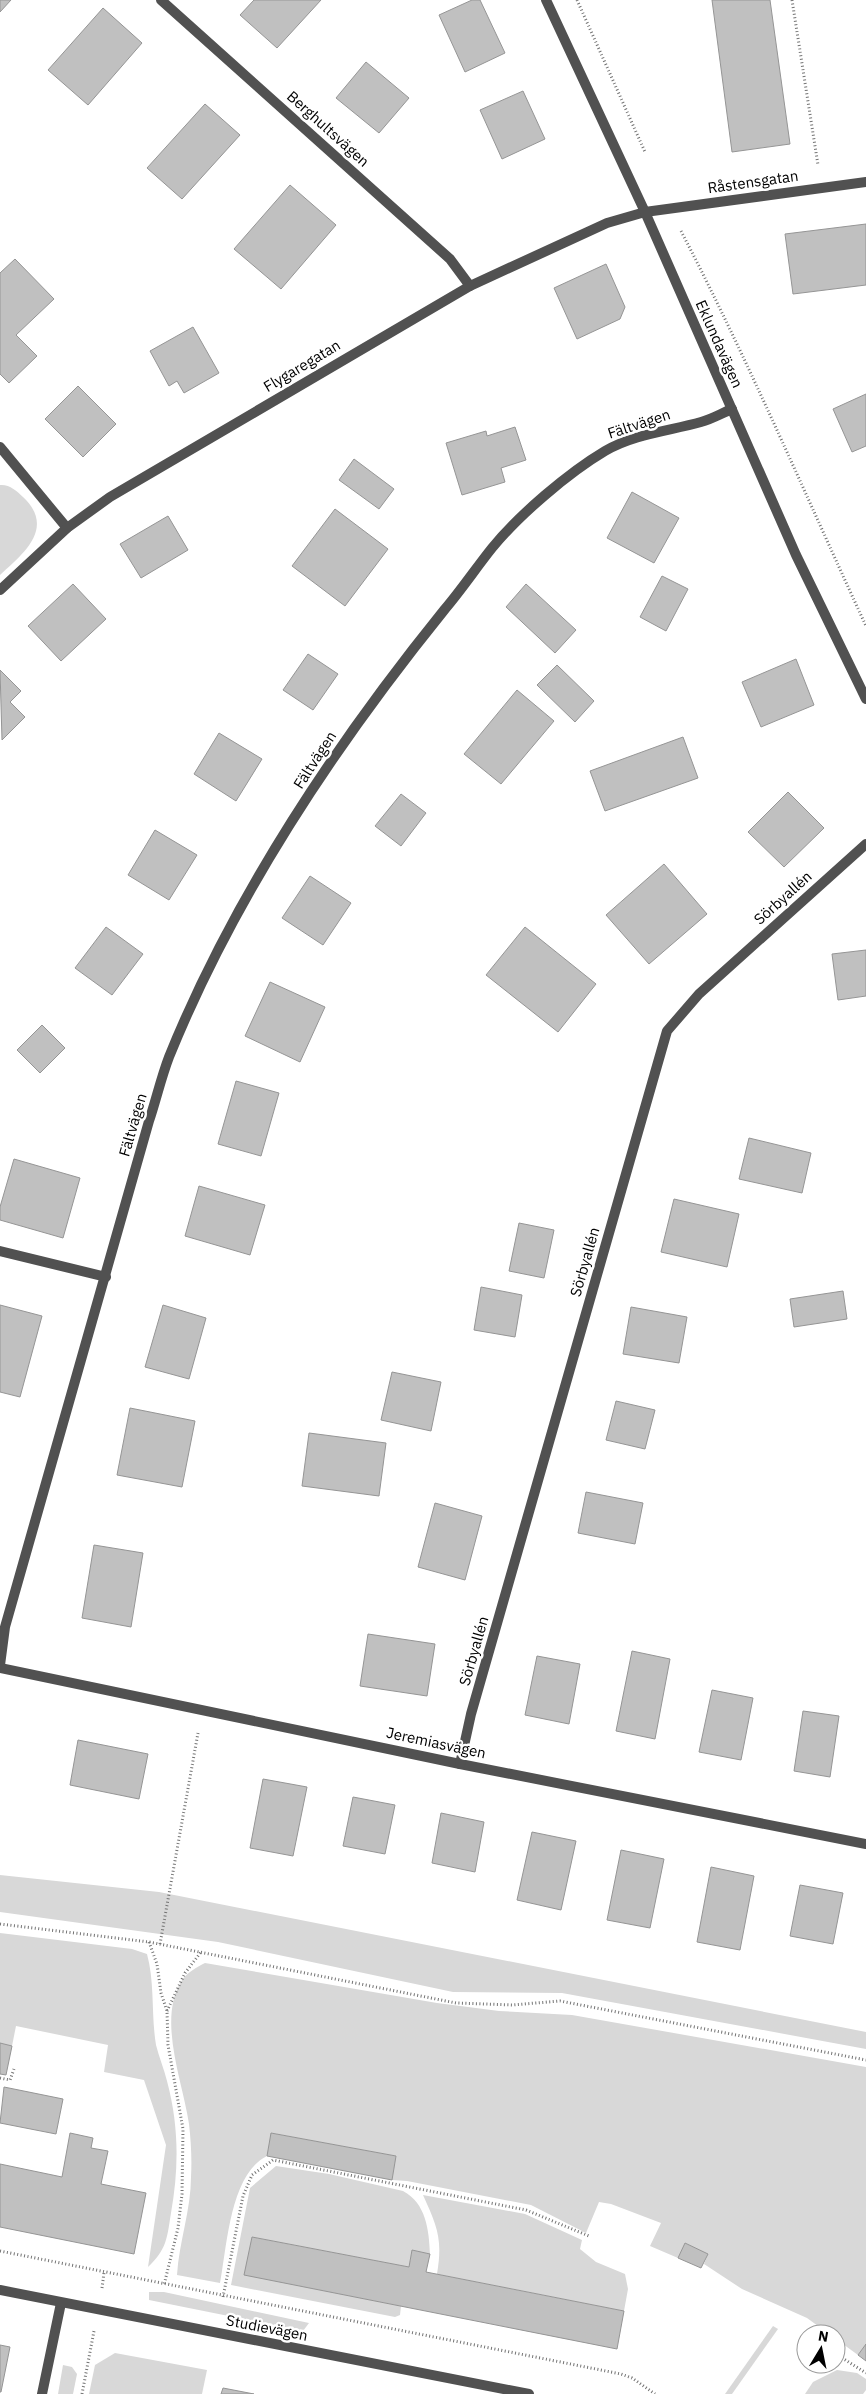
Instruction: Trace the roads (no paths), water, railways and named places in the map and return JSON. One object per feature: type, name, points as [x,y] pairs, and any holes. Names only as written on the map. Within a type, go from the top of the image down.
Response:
[{"type":"street","name":"Berghultsvägen","points":[[161,0],[450,259],[470,286]]},
{"type":"street","name":"Eklundavägen","points":[[546,0],[645,212],[796,555],[866,699]]},
{"type":"street","name":"Råstensgatan","points":[[645,212],[866,182]]},
{"type":"street","name":"Flygaregatan","points":[[0,590],[67,528],[110,497],[470,286],[607,223],[645,212]]},
{"type":"street","name":"Fältvägen","points":[[0,1666],[5,1627],[168,1060],[203,980],[230,926],[329,762],[384,686],[493,547],[526,513],[570,476],[614,447],[638,438],[703,421],[732,409]]},
{"type":"street","points":[[0,447],[67,528]]},
{"type":"street","name":"Sörbyallén","points":[[460,1764],[471,1714],[668,1030],[699,994],[866,844]]},
{"type":"street","points":[[0,1251],[106,1277]]},
{"type":"street","name":"Jeremiasvägen","points":[[0,1666],[460,1764],[866,1844]]},
{"type":"street","name":"Studievägen","points":[[0,2290],[529,2394]]},
{"type":"street","points":[[42,2394],[61,2303]]}]
